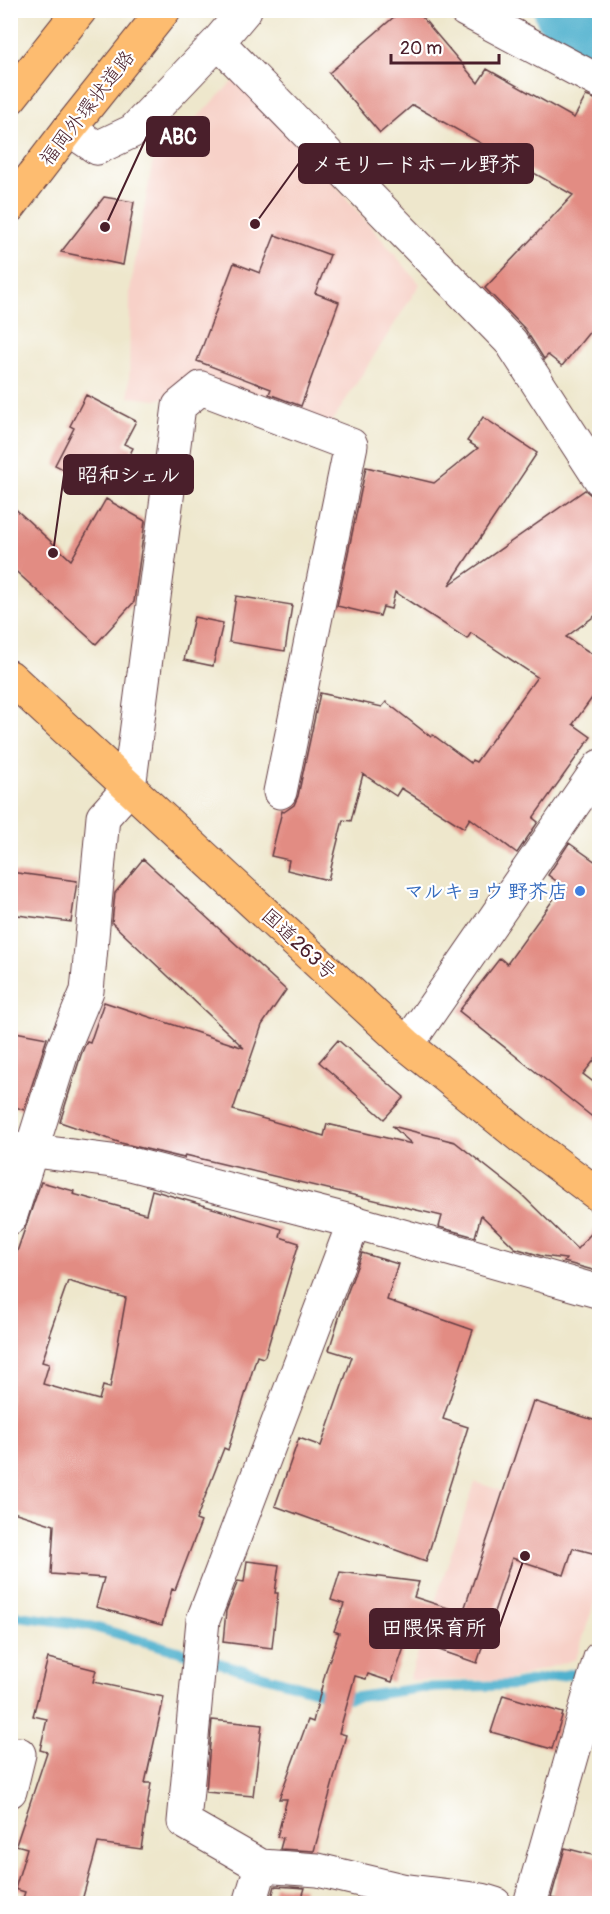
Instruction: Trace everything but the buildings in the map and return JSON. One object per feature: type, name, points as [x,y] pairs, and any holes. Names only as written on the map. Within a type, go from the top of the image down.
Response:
[{"type":"highway","points":[[10,66],[55,10]]},
{"type":"highway","points":[[10,98],[80,10]]},
{"type":"highway","points":[[10,195],[155,10]]},
{"type":"highway","name":"福岡外環状道路","points":[[10,206],[164,10]]},
{"type":"highway","name":"国道263号","points":[[10,677],[407,1045],[521,1137],[600,1196]]},
{"type":"street","points":[[69,129],[97,148],[133,131],[218,42],[245,10]]},
{"type":"street","points":[[465,10],[600,82]]},
{"type":"street","points":[[218,42],[511,342],[600,479]]},
{"type":"street","points":[[10,1218],[21,1149],[87,992],[103,818],[129,788],[179,406],[201,388],[351,445],[280,792]]},
{"type":"street","points":[[407,1045],[600,766]]},
{"type":"street","points":[[21,1149],[127,1163],[354,1222],[600,1292]]},
{"type":"street","points":[[354,1222],[204,1620],[184,1822],[261,1866],[318,1870],[402,1890],[482,1900],[495,1904]]},
{"type":"street","points":[[530,1904],[600,1658]]},
{"type":"street","points":[[10,1791],[19,1754]]},
{"type":"street","points":[[250,1904],[261,1866]]},
{"type":"shaded area","points":[[240,74],[420,284],[326,431],[210,384],[156,400],[129,397],[130,291],[152,164]]},
{"type":"shaded area","points":[[475,1482],[599,1523],[599,1588],[576,1659],[508,1680],[409,1680]]},
{"type":"waterway","points":[[566,10],[600,28]]},
{"type":"waterway","points":[[10,1615],[87,1625],[344,1699],[420,1688],[514,1685],[570,1674],[590,1678]]},
{"type":"place","name":"メモリードホール野芥","points":[[255,224]]},
{"type":"place","name":"ABC","points":[[105,227]]},
{"type":"place","name":"昭和シェル","points":[[53,553]]},
{"type":"place","name":"マルキョウ 野芥店","points":[[580,891]]},
{"type":"place","name":"田隈保育所","points":[[525,1556]]}]
